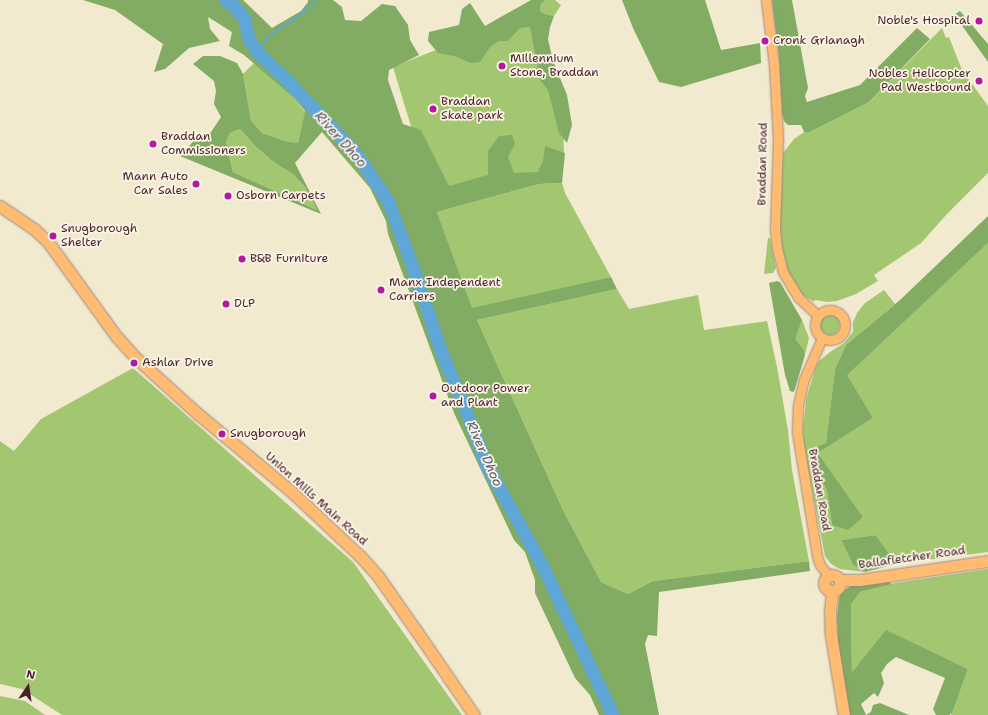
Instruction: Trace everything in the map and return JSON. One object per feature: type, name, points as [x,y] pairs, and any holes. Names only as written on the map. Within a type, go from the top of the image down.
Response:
[{"type":"highway","name":"Union Mills Main Road","points":[[0,206],[34,229],[48,242],[116,336],[158,379],[293,493],[361,557],[378,576],[416,629],[474,715]]},
{"type":"highway","name":"Ballafletcher Road","points":[[840,580],[860,580],[988,561]]},
{"type":"highway","points":[[832,592],[827,590],[824,585],[825,580],[829,576],[835,576],[840,580],[839,587],[832,592],[830,612],[831,635],[844,715]]},
{"type":"main road","name":"Braddan Road","points":[[766,0],[774,65],[778,139],[775,229],[777,248],[783,272],[789,282],[799,298],[818,316]]},
{"type":"main road","points":[[826,311],[835,311],[839,313],[845,322],[844,332],[836,339],[832,340],[822,338],[818,334],[815,325],[818,316],[826,311]]},
{"type":"main road","name":"Braddan Road","points":[[822,338],[804,379],[798,405],[797,432],[817,556],[820,565],[829,576]]},
{"type":"green space","points":[[83,0],[243,0],[272,28],[301,11],[308,0],[333,0],[342,7],[345,20],[361,21],[382,4],[395,6],[408,25],[410,40],[419,55],[389,70],[388,80],[403,124],[421,130],[449,186],[488,175],[488,151],[499,136],[512,135],[515,144],[508,157],[514,173],[538,172],[543,161],[545,146],[565,153],[562,183],[539,184],[437,212],[472,308],[611,277],[617,289],[477,320],[563,510],[601,582],[628,594],[653,581],[809,561],[810,571],[659,592],[657,636],[648,635],[645,644],[659,715],[599,715],[590,695],[575,678],[535,593],[535,580],[525,552],[514,540],[454,413],[388,234],[386,221],[370,188],[322,132],[295,163],[321,214],[180,156],[200,134],[207,138],[221,117],[214,104],[216,91],[214,81],[193,64],[203,56],[220,56],[237,63],[243,74],[251,120],[262,133],[285,141],[298,143],[305,111],[295,99],[244,55],[229,46],[232,32],[208,17],[210,29],[220,41],[189,48],[165,69],[154,72],[163,44],[115,10]],"holes":[[[240,129],[256,147],[275,163],[294,175],[305,187],[317,210],[233,172],[226,142],[230,133]]]},
{"type":"green space","points":[[531,0],[546,0],[541,4],[540,11],[554,16],[548,39],[553,61],[567,95],[572,125],[567,143],[559,133],[548,90],[540,80],[530,27],[520,28],[508,41],[499,41],[490,47],[480,62],[471,63],[454,56],[438,53],[428,41],[429,32],[459,25],[462,9],[470,3],[485,26]]},
{"type":"green space","points":[[546,0],[555,0],[561,5],[554,16],[540,11],[541,4]]},
{"type":"green space","points":[[622,0],[705,0],[721,50],[760,43],[761,63],[681,87],[659,82],[633,28]]},
{"type":"green space","points":[[772,0],[792,0],[808,88],[805,96],[807,102],[860,85],[917,28],[930,39],[869,102],[808,133],[804,132],[801,125],[788,125],[784,121],[782,113],[779,57]]},
{"type":"green space","points":[[960,11],[988,44],[988,62],[958,20],[953,22],[954,15]]},
{"type":"green space","points":[[529,13],[563,122],[564,153],[539,182],[436,209],[393,67]]},
{"type":"green space","points":[[942,28],[946,38],[949,37],[962,70],[988,106],[988,173],[947,214],[921,243],[874,275],[878,281],[856,294],[837,301],[828,302],[815,300],[814,302],[803,295],[793,284],[783,260],[779,234],[783,153],[794,139],[804,132],[808,133],[869,102]]},
{"type":"green space","points":[[254,63],[295,99],[305,112],[298,143],[285,141],[262,133],[251,120],[243,74]]},
{"type":"green space","points":[[240,129],[256,147],[275,163],[294,175],[305,187],[317,210],[233,172],[226,142],[230,133]]},
{"type":"green space","points":[[562,183],[565,193],[611,277],[472,309],[437,212],[539,184]]},
{"type":"green space","points":[[988,216],[988,243],[847,375],[873,418],[818,453],[863,517],[848,530],[832,525],[827,491],[808,451],[826,443],[835,369],[846,345],[900,300]]},
{"type":"green space","points":[[768,238],[770,238],[776,268],[773,273],[764,274]]},
{"type":"green space","points":[[988,243],[988,552],[896,564],[876,535],[841,540],[853,565],[865,572],[840,569],[831,564],[825,556],[804,447],[803,430],[806,400],[815,369],[819,361],[844,343],[853,332],[853,322],[857,313],[865,303],[884,290],[895,304],[846,345],[835,369],[826,444],[809,451],[827,491],[832,525],[863,517],[818,453],[873,418],[846,375]]},
{"type":"green space","points":[[777,281],[780,282],[802,320],[795,339],[804,350],[805,355],[794,392],[790,391],[785,375],[769,283]]},
{"type":"green space","points":[[617,289],[629,309],[698,295],[704,330],[767,321],[777,367],[788,430],[792,470],[809,561],[653,581],[628,594],[601,582],[563,510],[477,320]]},
{"type":"green space","points":[[826,315],[834,315],[840,321],[840,329],[834,335],[826,335],[820,329],[820,321]]},
{"type":"green space","points":[[802,320],[809,338],[805,355],[804,350],[794,339]]},
{"type":"green space","points":[[133,368],[353,562],[462,715],[62,715],[22,689],[0,684],[0,441],[14,451],[41,419]]},
{"type":"green space","points":[[876,535],[896,564],[865,572],[853,565],[841,540]]},
{"type":"green space","points":[[988,569],[988,715],[951,715],[968,669],[886,631],[852,672],[851,605],[860,592],[895,583]]},
{"type":"green space","points":[[885,580],[892,584],[860,592],[851,605],[852,672],[886,630],[968,669],[952,713],[949,715],[936,715],[933,709],[945,678],[896,657],[887,664],[881,673],[884,683],[878,697],[874,693],[861,704],[866,715],[849,715],[839,662],[837,617],[839,598],[841,592],[851,586]]},
{"type":"green space","points":[[0,696],[25,701],[45,715],[0,715]]},
{"type":"green space","points":[[880,703],[909,715],[866,715],[871,712],[873,705]]},
{"type":"waterway","name":"River Dhoo","points":[[225,0],[233,5],[244,18],[249,40],[258,53],[286,79],[357,155],[388,201],[417,279],[440,349],[487,466],[542,565],[613,715]]},
{"type":"waterway","points":[[258,53],[267,37],[306,11],[314,3],[314,0]]},
{"type":"place","name":"Noble's Hospital","points":[[979,21]]},
{"type":"place","name":"Cronk Grianagh","points":[[765,41]]},
{"type":"place","name":"Millennium Stone, Braddan","points":[[502,66]]},
{"type":"place","name":"Nobles Helicopter Pad Westbound","points":[[979,81]]},
{"type":"place","name":"Braddan Skate park","points":[[433,109]]},
{"type":"place","name":"Braddan Commissioners","points":[[153,144]]},
{"type":"place","name":"Mann Auto Car Sales","points":[[196,184]]},
{"type":"place","name":"Osborn Carpets","points":[[228,196]]},
{"type":"place","name":"Snugborough Shelter","points":[[53,236]]},
{"type":"place","name":"B&B Furniture","points":[[242,259]]},
{"type":"place","name":"Manx Independent Carriers","points":[[381,290]]},
{"type":"place","name":"DLP","points":[[226,304]]},
{"type":"place","name":"Ashlar Drive","points":[[134,363]]},
{"type":"place","name":"Outdoor Power and Plant","points":[[433,396]]},
{"type":"place","name":"Snugborough","points":[[222,434]]}]
